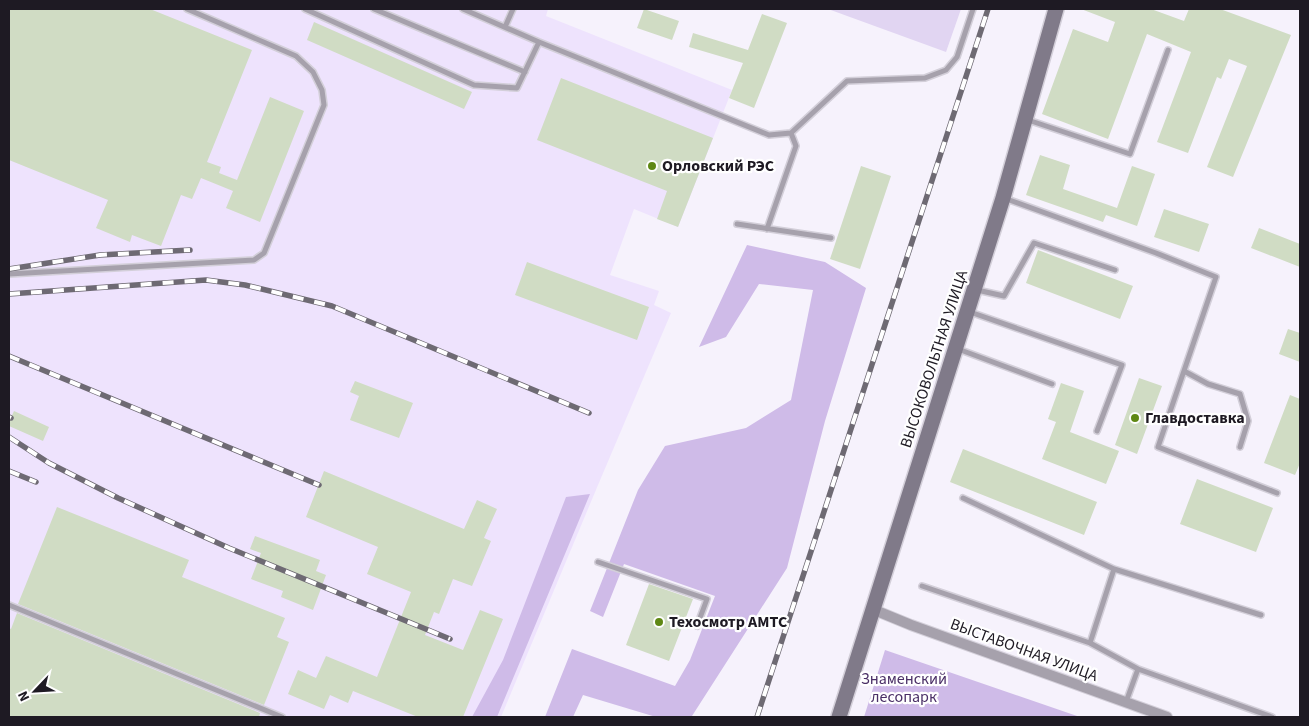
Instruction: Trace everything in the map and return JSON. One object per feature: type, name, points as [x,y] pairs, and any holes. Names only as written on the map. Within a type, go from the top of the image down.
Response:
[{"type":"main road","name":"ВЫСОКОВОЛЬТНАЯ УЛИЦА","points":[[839,717],[1003,198],[1056,9]]},
{"type":"street","name":"ВЫСТАВОЧНАЯ УЛИЦА","points":[[872,609],[1167,717]]},
{"type":"lane","points":[[9,274],[254,260],[264,253],[324,105],[322,90],[313,72],[296,56],[187,9]]},
{"type":"lane","points":[[305,9],[313,10],[474,85],[517,88],[540,42]]},
{"type":"lane","points":[[374,9],[525,72]]},
{"type":"lane","points":[[463,9],[769,135],[791,133],[847,81],[925,78],[946,70],[957,57],[973,9]]},
{"type":"lane","points":[[505,27],[513,9]]},
{"type":"lane","points":[[1025,120],[1130,154],[1168,50]]},
{"type":"lane","points":[[767,229],[796,146],[791,133]]},
{"type":"lane","points":[[1003,198],[1156,253],[1216,277],[1158,447],[1278,493]]},
{"type":"lane","points":[[737,224],[831,238]]},
{"type":"lane","points":[[974,290],[1004,296],[1034,243],[1115,270]]},
{"type":"lane","points":[[967,311],[1122,365],[1097,431]]},
{"type":"lane","points":[[955,348],[1052,384]]},
{"type":"lane","points":[[1184,371],[1208,384],[1240,394],[1248,421],[1240,447]]},
{"type":"lane","points":[[963,498],[1114,569],[1261,615]]},
{"type":"lane","points":[[598,562],[707,598],[697,626]]},
{"type":"lane","points":[[1090,642],[1114,569]]},
{"type":"lane","points":[[922,586],[1090,642],[1138,669],[1272,717]]},
{"type":"lane","points":[[9,605],[282,717]]},
{"type":"lane","points":[[1126,703],[1138,669]]},
{"type":"shaded area","points":[[9,9],[548,9],[546,16],[732,90],[678,227],[634,209],[610,275],[659,291],[654,305],[671,313],[501,717],[9,717]]},
{"type":"shaded area","points":[[828,9],[961,9],[946,52]]},
{"type":"green space","points":[[747,245],[825,262],[866,288],[825,421],[787,568],[692,716],[656,717],[583,695],[573,717],[545,717],[572,649],[675,686],[690,660],[715,596],[624,564],[603,617],[590,611],[638,490],[665,446],[746,428],[791,400],[813,290],[759,284],[726,337],[699,347]]},
{"type":"green space","points":[[590,494],[497,717],[472,717],[503,660],[566,497]]},
{"type":"green space","name":"Знаменский лесопарк","points":[[885,650],[1080,717],[864,717]]},
{"type":"building","points":[[9,9],[150,9],[252,50],[207,162],[221,167],[219,173],[237,180],[270,97],[304,111],[260,222],[226,208],[233,191],[201,178],[192,199],[181,195],[161,246],[132,235],[130,242],[96,228],[108,200],[9,160]]},
{"type":"building","points":[[644,9],[679,21],[672,40],[637,28]]},
{"type":"building","points":[[1081,9],[1151,9],[1184,21],[1189,9],[1220,9],[1291,35],[1233,177],[1207,167],[1247,66],[1229,59],[1221,79],[1217,77],[1188,153],[1157,142],[1191,52],[1147,34],[1108,139],[1042,114],[1073,29],[1108,42],[1115,22]]},
{"type":"building","points":[[762,14],[787,23],[754,108],[729,98],[743,63],[689,47],[693,33],[748,50]]},
{"type":"building","points":[[314,22],[472,92],[464,109],[307,40]]},
{"type":"building","name":"Орловский РЭС","points":[[561,78],[713,138],[678,227],[657,219],[667,191],[537,140]]},
{"type":"building","points":[[1040,155],[1070,165],[1063,189],[1117,208],[1132,166],[1155,174],[1137,226],[1106,215],[1103,222],[1026,195]]},
{"type":"building","points":[[861,166],[891,176],[860,269],[830,259]]},
{"type":"building","points":[[1164,209],[1209,224],[1199,252],[1154,237]]},
{"type":"building","points":[[1259,228],[1300,244],[1300,267],[1251,248]]},
{"type":"building","points":[[1038,250],[1133,286],[1120,319],[1026,283]]},
{"type":"building","points":[[527,262],[649,307],[637,340],[515,295]]},
{"type":"building","points":[[1288,329],[1300,333],[1300,362],[1279,354]]},
{"type":"building","points":[[1139,378],[1162,386],[1137,454],[1115,445]]},
{"type":"building","points":[[355,381],[413,403],[399,438],[350,420],[359,396],[350,392]]},
{"type":"building","points":[[1061,383],[1084,391],[1070,432],[1119,451],[1106,484],[1042,459],[1056,422],[1048,419]]},
{"type":"building","points":[[1290,395],[1300,399],[1300,463],[1295,475],[1264,463]]},
{"type":"building","points":[[14,411],[49,427],[43,441],[9,426]]},
{"type":"building","points":[[963,449],[1097,502],[1084,535],[950,482]]},
{"type":"building","points":[[324,471],[464,529],[477,500],[497,509],[484,538],[491,541],[472,586],[453,579],[439,614],[434,612],[425,635],[463,650],[480,610],[503,619],[463,717],[418,717],[353,691],[348,703],[330,695],[324,709],[288,694],[298,670],[316,678],[326,656],[377,677],[411,592],[367,574],[378,547],[306,517]]},
{"type":"building","points":[[1197,479],[1273,508],[1256,552],[1180,524]]},
{"type":"building","points":[[57,507],[189,560],[182,577],[285,618],[277,637],[289,642],[264,705],[18,604]]},
{"type":"building","points":[[255,536],[320,560],[316,571],[326,575],[313,610],[281,597],[283,591],[251,579],[261,553],[250,549]]},
{"type":"building","name":"Техосмотр АМТС","points":[[649,584],[693,599],[669,661],[626,645]]},
{"type":"building","points":[[17,613],[260,713],[259,717],[9,717],[9,628],[11,629]]},
{"type":"railway","points":[[757,717],[988,9]]},
{"type":"railway","points":[[9,269],[100,255],[190,250]]},
{"type":"railway","points":[[9,294],[206,280],[245,285],[332,306],[589,413]]},
{"type":"railway","points":[[9,356],[319,485]]},
{"type":"railway","points":[[9,437],[49,463],[118,498],[229,548],[450,639]]},
{"type":"railway","points":[[9,471],[36,482]]},
{"type":"place","name":"Орловский РЭС","points":[[652,166]]},
{"type":"place","name":"Главдоставка","points":[[1135,418]]},
{"type":"place","name":"Техосмотр АМТС","points":[[659,622]]}]
